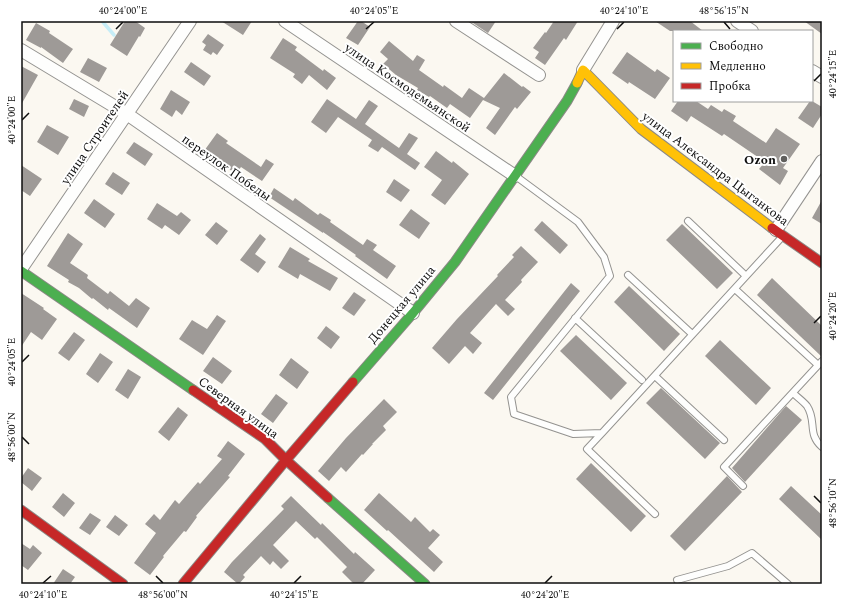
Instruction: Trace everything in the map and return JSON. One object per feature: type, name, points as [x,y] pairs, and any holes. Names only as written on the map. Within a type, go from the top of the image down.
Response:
[{"type":"street","name":"улица Строителей","points":[[21,270],[190,21]]},
{"type":"street","name":"улица Космодемьянской","points":[[285,21],[515,176]]},
{"type":"street","points":[[456,21],[539,75]]},
{"type":"street","name":"Донецкая улица","points":[[183,584],[286,460],[455,262],[567,101],[583,70],[613,21]]},
{"type":"street","points":[[737,21],[750,30]]},
{"type":"street","name":"переулок Победы","points":[[21,50],[127,114],[413,313]]},
{"type":"street","name":"улица Александра Цыганкова","points":[[583,70],[641,129],[822,264]]},
{"type":"street","points":[[813,72],[822,77]]},
{"type":"street","points":[[780,233],[822,161]]},
{"type":"street","name":"Северная улица","points":[[21,270],[265,439],[286,460],[425,584]]},
{"type":"street","points":[[21,510],[123,584]]},
{"type":"lane","points":[[515,176],[578,222],[604,257],[610,276],[511,397],[514,414],[573,434],[602,433]]},
{"type":"lane","points":[[688,221],[746,276]]},
{"type":"lane","points":[[655,514],[587,449],[735,289],[780,233]]},
{"type":"lane","points":[[628,275],[692,334]]},
{"type":"lane","points":[[735,289],[820,363],[724,467],[743,486]]},
{"type":"lane","points":[[575,318],[642,380]]},
{"type":"lane","points":[[655,376],[724,440]]},
{"type":"lane","points":[[793,393],[807,407],[812,419],[816,442],[822,447]]},
{"type":"lane","points":[[677,580],[728,566],[752,554],[788,584]]},
{"type":"building","points":[[125,21],[135,21],[145,28],[127,56],[110,45]]},
{"type":"building","points":[[221,21],[252,21],[243,35]]},
{"type":"building","points":[[358,21],[361,21],[370,27],[358,45],[346,38]]},
{"type":"building","points":[[470,21],[496,21],[488,33]]},
{"type":"building","points":[[554,21],[578,21],[566,40],[564,38],[545,65],[535,58],[539,52],[533,48]]},
{"type":"building","points":[[655,21],[690,21],[702,30],[673,30],[670,31]]},
{"type":"building","points":[[804,21],[822,21],[822,34]]},
{"type":"building","points":[[36,23],[50,31],[49,33],[73,49],[63,63],[41,47],[26,40]]},
{"type":"building","points":[[208,34],[224,45],[217,55],[213,52],[211,55],[203,50],[206,45],[202,42]]},
{"type":"building","points":[[283,38],[297,47],[295,50],[323,71],[324,69],[336,78],[327,90],[309,75],[302,84],[293,77],[295,74],[270,58]]},
{"type":"building","points":[[389,41],[413,61],[417,55],[425,60],[419,70],[462,98],[469,88],[484,98],[504,73],[531,92],[517,109],[515,107],[495,135],[486,128],[500,108],[483,100],[470,118],[450,104],[447,108],[430,96],[429,97],[417,90],[418,88],[396,75],[383,64],[388,59],[380,52]]},
{"type":"building","points":[[627,52],[655,72],[657,69],[670,78],[655,99],[612,73]]},
{"type":"building","points":[[88,58],[107,68],[99,82],[80,72]]},
{"type":"building","points":[[191,62],[211,76],[204,86],[184,72]]},
{"type":"building","points":[[21,66],[38,75],[21,105]]},
{"type":"building","points":[[171,90],[190,102],[182,115],[176,110],[172,117],[160,109]]},
{"type":"building","points":[[74,99],[89,106],[84,117],[69,109]]},
{"type":"building","points":[[327,99],[356,119],[369,100],[378,106],[365,124],[399,148],[409,133],[418,138],[407,154],[420,163],[415,170],[382,147],[378,152],[368,146],[372,140],[338,117],[326,133],[311,122]]},
{"type":"building","points":[[677,102],[698,102],[708,109],[711,105],[722,112],[724,109],[736,116],[733,121],[766,143],[776,128],[800,144],[783,168],[788,171],[780,185],[759,169],[765,162],[724,134],[722,136],[691,116],[687,122],[671,111]]},
{"type":"building","points":[[809,102],[813,102],[822,107],[822,114],[813,128],[798,118]]},
{"type":"building","points":[[47,125],[69,137],[58,155],[37,142]]},
{"type":"building","points":[[217,133],[228,141],[226,143],[261,167],[266,159],[274,164],[262,181],[241,167],[236,174],[204,151]]},
{"type":"building","points":[[134,142],[153,154],[145,166],[126,153]]},
{"type":"building","points":[[436,151],[452,163],[453,161],[469,174],[445,205],[431,195],[442,180],[424,167]]},
{"type":"building","points":[[21,165],[42,179],[30,196],[21,190]]},
{"type":"building","points":[[113,172],[130,183],[122,195],[105,184]]},
{"type":"building","points":[[394,179],[410,190],[401,202],[386,192]]},
{"type":"building","points":[[274,188],[293,201],[295,198],[318,215],[320,213],[331,220],[330,222],[363,245],[367,239],[377,245],[373,250],[396,266],[387,279],[323,232],[269,197]]},
{"type":"building","points":[[94,199],[115,214],[105,228],[84,213]]},
{"type":"building","points":[[822,200],[822,224],[812,218]]},
{"type":"building","points":[[157,203],[177,216],[181,212],[191,220],[179,235],[165,225],[162,229],[147,219]]},
{"type":"building","points":[[411,209],[430,223],[419,239],[399,225]]},
{"type":"building","points":[[542,221],[568,245],[560,254],[534,230]]},
{"type":"building","points":[[216,222],[228,231],[217,245],[205,235]]},
{"type":"building","points":[[682,224],[733,273],[717,289],[666,240]]},
{"type":"building","points":[[68,233],[83,244],[70,263],[88,275],[87,278],[108,294],[110,291],[129,306],[136,298],[150,308],[137,328],[109,308],[108,310],[93,298],[92,299],[79,288],[68,282],[69,280],[47,266]]},
{"type":"building","points":[[260,234],[266,239],[255,254],[266,262],[258,273],[240,260]]},
{"type":"building","points":[[521,246],[538,262],[505,300],[515,309],[508,316],[496,304],[470,333],[482,343],[473,354],[465,346],[449,364],[432,348],[498,276],[497,275],[514,257],[512,255]]},
{"type":"building","points":[[290,247],[310,259],[308,261],[338,278],[330,291],[300,274],[298,279],[278,267]]},
{"type":"building","points":[[772,278],[822,326],[822,357],[757,295]]},
{"type":"building","points":[[571,283],[580,291],[493,400],[484,393]]},
{"type":"building","points":[[629,286],[680,334],[664,351],[614,302]]},
{"type":"building","points":[[354,292],[366,300],[354,316],[342,308]]},
{"type":"building","points":[[21,293],[44,308],[43,309],[57,319],[42,340],[31,332],[21,347]]},
{"type":"building","points":[[217,315],[226,321],[203,355],[179,339],[192,320],[207,329]]},
{"type":"building","points":[[326,326],[340,337],[331,349],[317,338]]},
{"type":"building","points":[[74,332],[85,340],[69,361],[58,353]]},
{"type":"building","points":[[576,335],[627,383],[611,400],[560,351]]},
{"type":"building","points":[[720,340],[771,388],[756,405],[705,356]]},
{"type":"building","points":[[100,353],[113,362],[98,383],[86,374]]},
{"type":"building","points":[[213,357],[232,371],[222,384],[203,371]]},
{"type":"building","points":[[291,358],[309,372],[297,389],[279,375]]},
{"type":"building","points":[[128,369],[141,377],[128,399],[115,390]]},
{"type":"building","points":[[661,388],[720,443],[705,459],[646,403]]},
{"type":"building","points":[[276,394],[288,403],[273,423],[261,414]]},
{"type":"building","points":[[384,399],[397,412],[383,426],[386,430],[346,472],[341,467],[329,481],[318,471],[346,438]]},
{"type":"building","points":[[786,406],[802,420],[745,482],[732,468]]},
{"type":"building","points":[[178,407],[188,415],[169,441],[158,432]]},
{"type":"building","points":[[228,441],[245,454],[228,476],[230,477],[196,516],[197,517],[186,532],[184,531],[163,556],[164,557],[150,575],[134,563],[156,533],[145,524],[154,514],[160,520],[175,500],[179,504],[198,482],[200,484],[222,459],[217,456]]},
{"type":"building","points":[[591,463],[646,516],[631,532],[576,479]]},
{"type":"building","points":[[28,468],[42,478],[32,491],[21,482],[21,478]]},
{"type":"building","points":[[727,476],[742,492],[685,551],[670,536]]},
{"type":"building","points":[[791,486],[822,515],[822,540],[779,499]]},
{"type":"building","points":[[63,493],[75,503],[64,517],[52,507]]},
{"type":"building","points":[[379,493],[411,522],[415,517],[430,532],[433,529],[440,535],[428,548],[443,562],[434,572],[364,510]]},
{"type":"building","points":[[291,496],[321,525],[322,523],[354,554],[355,552],[375,570],[362,584],[354,584],[342,572],[347,567],[317,537],[315,539],[296,521],[273,545],[289,561],[281,569],[273,561],[270,565],[261,556],[243,575],[245,577],[239,584],[224,572],[284,509],[281,506]]},
{"type":"building","points":[[90,513],[101,520],[90,535],[79,528]]},
{"type":"building","points":[[115,515],[128,525],[119,536],[106,527]]},
{"type":"building","points":[[21,543],[30,549],[33,545],[42,553],[28,570],[21,565]]},
{"type":"building","points":[[63,569],[75,577],[70,584],[53,584]]},
{"type":"waterway","points":[[102,21],[114,35]]},
{"type":"traffic: fast","points":[[353,382],[455,262],[567,101],[577,83]]},
{"type":"traffic: fast","points":[[21,271],[193,390]]},
{"type":"traffic: fast","points":[[328,498],[425,584]]},
{"type":"traffic: slow","points":[[577,83],[583,70],[641,129],[772,228]]},
{"type":"traffic: jam","points":[[772,228],[822,263]]},
{"type":"traffic: jam","points":[[183,584],[353,382]]},
{"type":"traffic: jam","points":[[193,390],[265,439],[328,498]]},
{"type":"traffic: jam","points":[[21,510],[123,584]]},
{"type":"place","name":"Ozon","points":[[784,159]]}]
